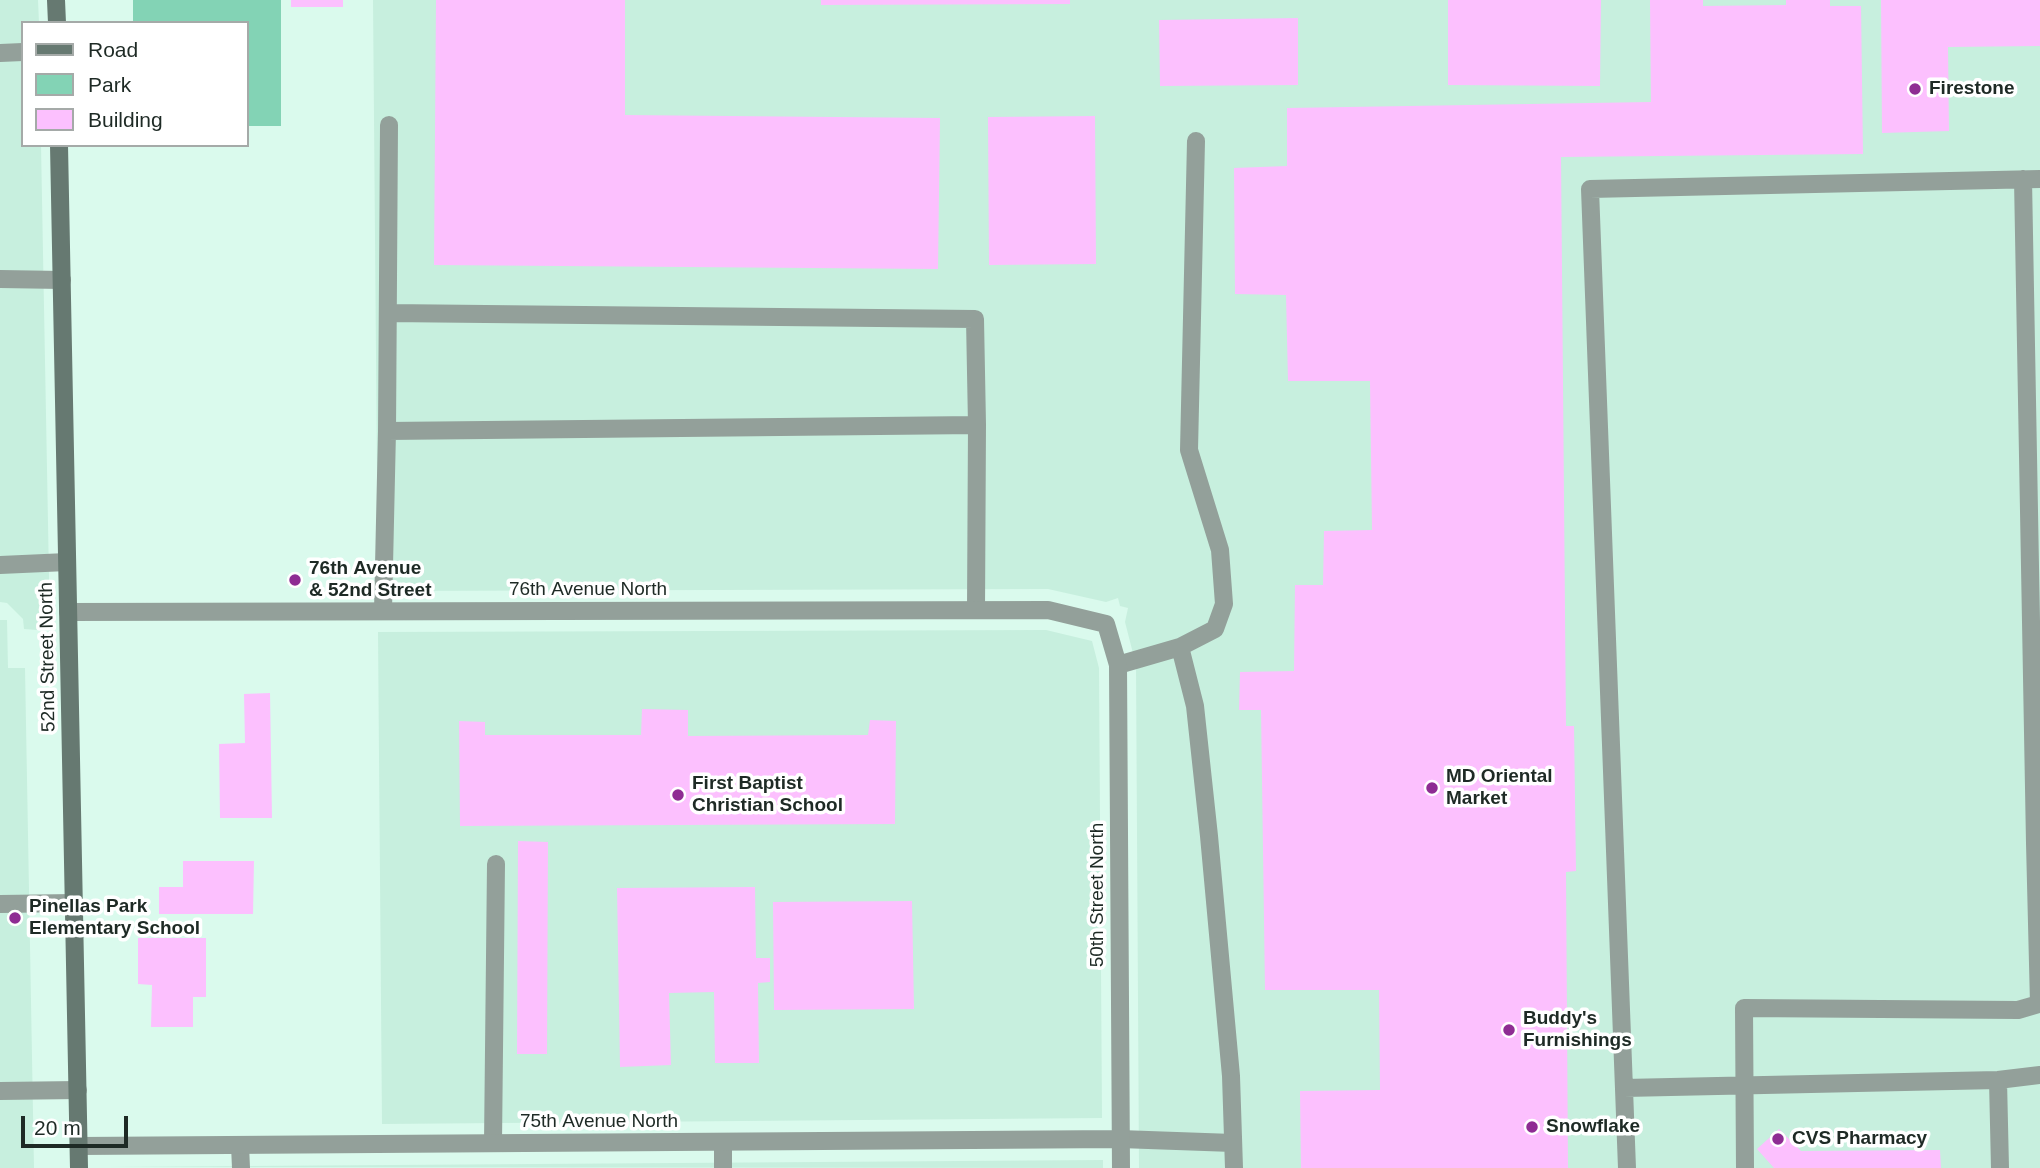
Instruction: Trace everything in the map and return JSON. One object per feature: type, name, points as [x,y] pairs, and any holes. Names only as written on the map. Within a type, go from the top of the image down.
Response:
[{"type":"street","points":[[57,0],[57,21]]},
{"type":"street","points":[[0,53],[21,52]]},
{"type":"street","points":[[383,611],[389,125]]},
{"type":"street","points":[[1118,665],[1180,647],[1215,629],[1224,604],[1220,550],[1189,450],[1196,141]]},
{"type":"street","name":"52nd Street North","points":[[59,147],[79,1168]]},
{"type":"street","points":[[1628,1168],[1590,189],[2032,179],[2039,1004],[2018,1010],[1744,1008],[1745,1168]]},
{"type":"street","points":[[0,279],[62,280]]},
{"type":"street","points":[[388,313],[975,319],[976,610]]},
{"type":"street","points":[[387,430],[977,425]]},
{"type":"street","points":[[0,565],[67,562]]},
{"type":"street","name":"76th Avenue North","points":[[68,612],[1048,610],[1106,624]]},
{"type":"street","name":"50th Street North","points":[[1106,624],[1118,665],[1121,1168]]},
{"type":"street","points":[[1180,647],[1195,706],[1209,835],[1231,1076],[1234,1168]]},
{"type":"street","points":[[493,1143],[496,864]]},
{"type":"street","points":[[0,904],[74,903]]},
{"type":"street","points":[[1624,1088],[1998,1080],[2040,1075]]},
{"type":"street","points":[[1998,1080],[2000,1168]]},
{"type":"street","points":[[0,1091],[78,1090]]},
{"type":"street","name":"75th Avenue North","points":[[79,1146],[1120,1139],[1233,1143]]},
{"type":"street","points":[[723,1142],[723,1168]]},
{"type":"street","points":[[240,1145],[240,1168]]},
{"type":"shaded area","points":[[0,0],[38,0],[39,21],[21,21],[21,147],[41,147],[50,631],[24,629],[23,619],[7,603],[0,602]]},
{"type":"shaded area","points":[[373,0],[2040,0],[2040,1168],[1139,1168],[1136,665],[1125,622],[1128,608],[1120,606],[1118,598],[1106,602],[1048,589],[378,591]]},
{"type":"shaded area","name":"Pinellas Park Elementary School","points":[[0,620],[7,620],[8,668],[25,668],[34,1168],[0,1168]]},
{"type":"shaded area","points":[[1046,630],[1092,641],[1099,668],[1102,1118],[382,1124],[378,632]]},
{"type":"shaded area","points":[[1103,1160],[1103,1168],[109,1167]]},
{"type":"green space","points":[[133,0],[281,0],[281,126],[248,126],[248,21],[133,21]]},
{"type":"building","points":[[291,0],[343,0],[343,7],[291,7]]},
{"type":"building","points":[[436,0],[625,0],[625,115],[940,118],[938,269],[434,265]]},
{"type":"building","points":[[821,0],[1070,0],[1070,4],[821,5]]},
{"type":"building","points":[[1448,0],[1601,0],[1600,86],[1448,85]]},
{"type":"building","points":[[1650,0],[1703,0],[1703,6],[1786,5],[1786,0],[1830,0],[1830,6],[1861,6],[1863,154],[1561,157],[1566,726],[1574,726],[1576,871],[1566,872],[1568,1168],[1301,1168],[1300,1091],[1380,1090],[1379,990],[1265,990],[1261,710],[1239,710],[1240,672],[1294,671],[1295,585],[1323,585],[1324,531],[1372,530],[1370,381],[1288,381],[1286,295],[1235,294],[1234,168],[1287,166],[1287,108],[1651,102]]},
{"type":"building","name":"Firestone","points":[[1881,0],[2040,0],[2040,46],[1948,47],[1949,131],[1882,133]]},
{"type":"building","points":[[1298,18],[1298,85],[1160,86],[1159,20]]},
{"type":"building","points":[[1095,116],[1096,264],[989,265],[988,117]]},
{"type":"building","points":[[270,693],[272,818],[220,818],[219,744],[245,743],[244,694]]},
{"type":"building","points":[[642,709],[688,710],[688,736],[868,735],[870,720],[896,721],[895,824],[460,826],[459,721],[485,722],[485,735],[641,735]]},
{"type":"building","points":[[518,841],[548,842],[547,1054],[517,1054]]},
{"type":"building","points":[[183,861],[254,861],[253,914],[159,914],[159,887],[183,887]]},
{"type":"building","points":[[755,887],[756,958],[770,958],[770,982],[758,983],[759,1063],[715,1063],[714,992],[669,993],[671,1065],[620,1067],[617,888]]},
{"type":"building","points":[[912,901],[914,1009],[774,1010],[773,902]]},
{"type":"building","points":[[138,938],[206,938],[206,997],[193,997],[193,1027],[151,1027],[152,985],[138,984]]},
{"type":"building","name":"CVS Pharmacy","points":[[1779,1129],[1801,1151],[1940,1150],[1941,1168],[1774,1168],[1757,1149]]},
{"type":"place","name":"Firestone","points":[[1915,89]]},
{"type":"place","name":"76th Avenue & 52nd Street","points":[[295,580]]},
{"type":"place","name":"MD Oriental Market","points":[[1432,788]]},
{"type":"place","name":"First Baptist Christian School","points":[[678,795]]},
{"type":"place","name":"Pinellas Park Elementary School","points":[[15,918]]},
{"type":"place","name":"Buddy's Furnishings","points":[[1509,1030]]},
{"type":"place","name":"Snowflake","points":[[1532,1127]]},
{"type":"place","name":"CVS Pharmacy","points":[[1778,1139]]}]
